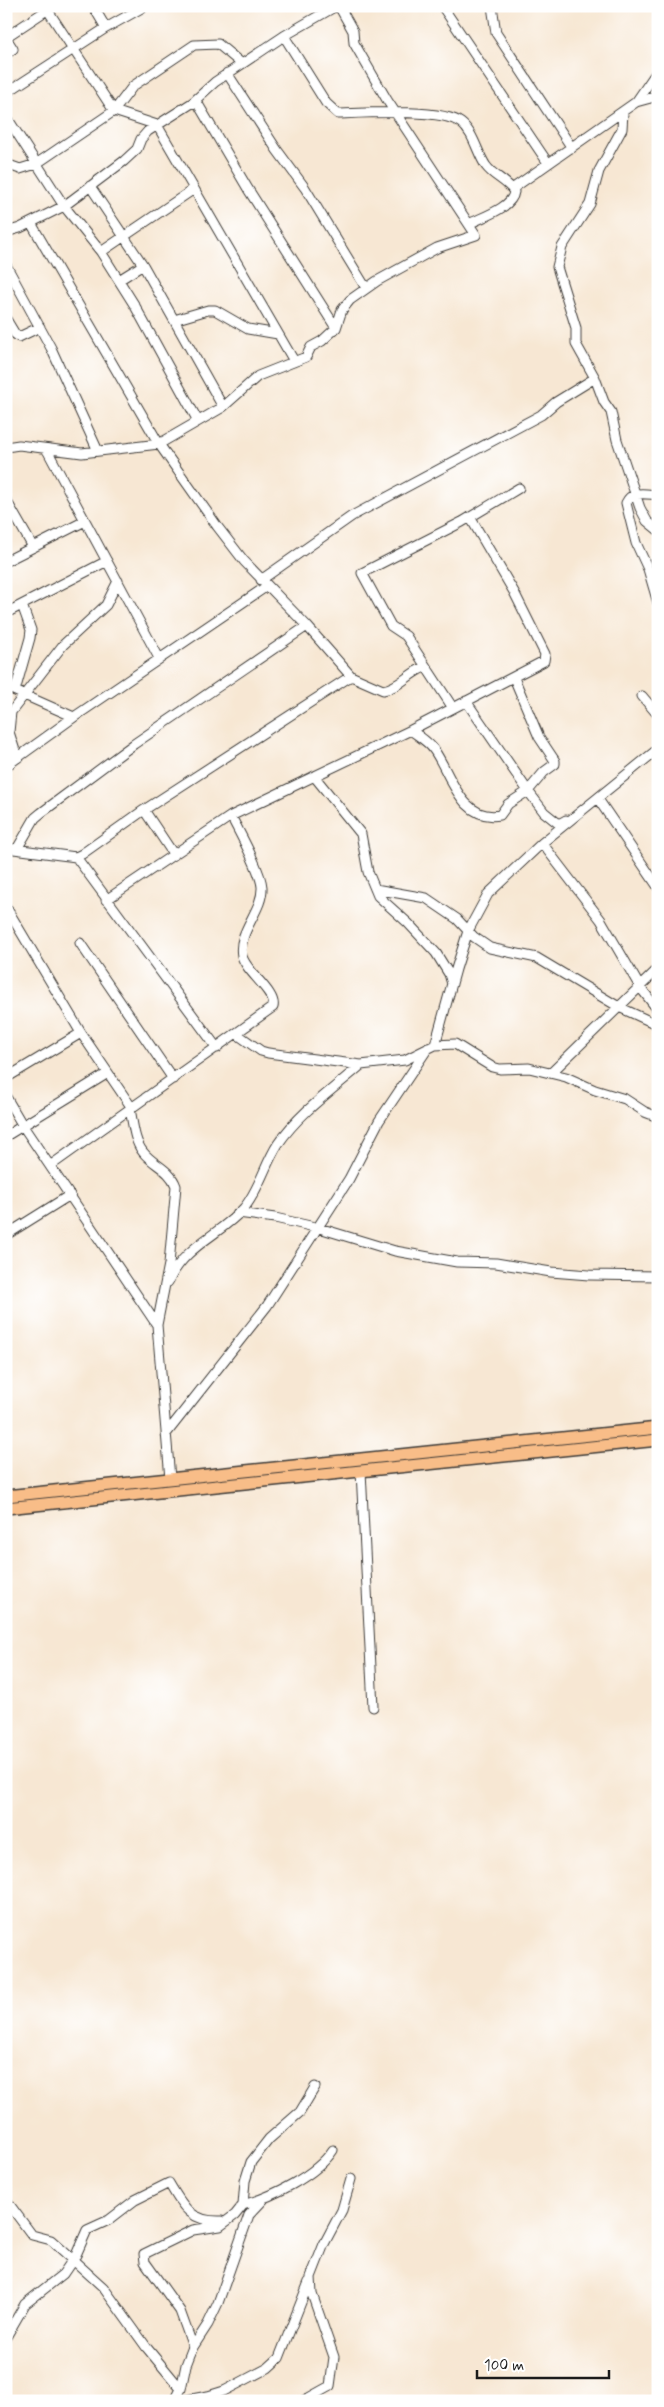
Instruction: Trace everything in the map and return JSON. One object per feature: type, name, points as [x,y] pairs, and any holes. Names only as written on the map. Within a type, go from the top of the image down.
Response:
[{"type":"main road","points":[[6,1496],[658,1428]]},
{"type":"main road","points":[[6,1508],[658,1440]]},
{"type":"street","points":[[92,6],[106,28]]},
{"type":"street","points":[[6,93],[106,28],[145,6]]},
{"type":"street","points":[[6,232],[64,206],[137,150],[144,135],[192,103],[227,73],[284,36],[338,6],[353,30],[354,43],[396,114],[476,235],[437,248],[366,288],[350,300],[342,310],[336,328],[322,342],[311,347],[306,357],[258,376],[223,407],[159,444],[65,453],[19,445],[6,448]]},
{"type":"street","points":[[442,6],[548,163]]},
{"type":"street","points":[[492,6],[496,33],[572,148]]},
{"type":"street","points":[[6,54],[13,49],[6,37],[49,7],[73,50],[114,111],[157,125],[294,361]]},
{"type":"street","points":[[284,36],[333,111],[338,114],[426,114],[449,117],[459,121],[468,132],[486,165],[512,189],[514,194],[507,204],[469,224]]},
{"type":"street","points":[[6,164],[20,169],[36,164],[114,111],[133,86],[194,45],[218,44],[242,64]]},
{"type":"street","points":[[512,189],[636,102],[658,70]]},
{"type":"street","points":[[227,73],[277,150],[305,188],[366,288]]},
{"type":"street","points":[[636,102],[658,96]]},
{"type":"street","points":[[192,103],[198,104],[248,189],[336,328]]},
{"type":"street","points":[[623,112],[622,129],[599,171],[590,204],[562,248],[557,267],[576,328],[576,344],[595,378],[604,402],[611,412],[617,440],[647,522],[658,530]]},
{"type":"street","points":[[6,116],[64,206],[101,252],[198,421]]},
{"type":"street","points":[[90,186],[143,265],[223,407]]},
{"type":"street","points":[[101,252],[194,189]]},
{"type":"street","points":[[31,222],[159,444],[217,526],[264,583],[307,626],[352,676],[383,690],[394,687],[417,670],[425,667]]},
{"type":"street","points":[[6,265],[40,327],[98,451]]},
{"type":"street","points":[[118,280],[143,265]]},
{"type":"street","points":[[174,320],[208,310],[215,310],[248,329],[278,334]]},
{"type":"street","points":[[6,319],[14,334],[19,336],[40,327]]},
{"type":"street","points":[[6,766],[264,583],[352,516],[541,415],[556,402],[595,378]]},
{"type":"street","points":[[47,450],[159,658]]},
{"type":"street","points":[[454,708],[406,636],[391,626],[362,573],[470,517],[520,488]]},
{"type":"street","points":[[658,495],[636,494],[628,498],[626,503],[636,543],[648,569],[658,603]]},
{"type":"street","points":[[6,500],[33,547]]},
{"type":"street","points":[[106,900],[231,816],[411,730],[544,661],[545,654],[514,592],[470,517]]},
{"type":"street","points":[[6,561],[85,522]]},
{"type":"street","points":[[6,613],[107,561]]},
{"type":"street","points":[[20,693],[64,645],[106,605],[118,581]]},
{"type":"street","points":[[17,757],[10,740],[9,723],[11,712],[20,693],[31,630],[22,605]]},
{"type":"street","points":[[17,849],[35,818],[41,813],[134,744],[307,626]]},
{"type":"street","points":[[6,848],[76,857],[144,810],[352,676]]},
{"type":"street","points":[[411,730],[432,747],[451,784],[471,810],[495,816],[500,815],[508,804],[528,791],[544,772],[555,764],[555,761],[539,737],[514,678]]},
{"type":"street","points":[[6,688],[74,716]]},
{"type":"street","points":[[642,696],[658,715]]},
{"type":"street","points":[[466,701],[544,812],[559,824],[586,808]]},
{"type":"street","points":[[166,1434],[267,1306],[319,1228],[380,1122],[432,1047],[468,931],[488,894],[542,843],[658,749]]},
{"type":"street","points":[[314,776],[361,834],[368,872],[375,890],[382,900],[408,923],[436,953],[449,974],[452,987]]},
{"type":"street","points":[[598,799],[658,886]]},
{"type":"street","points":[[144,810],[174,855]]},
{"type":"street","points":[[50,1166],[237,1034],[271,1009],[274,1004],[272,998],[243,959],[243,938],[256,908],[262,886],[231,816]]},
{"type":"street","points":[[542,843],[600,920],[640,987],[658,1010]]},
{"type":"street","points":[[76,857],[217,1048]]},
{"type":"street","points":[[375,890],[426,898],[457,919],[468,931],[490,948],[537,958],[619,1007],[658,1025]]},
{"type":"street","points":[[6,907],[81,1033],[131,1109],[138,1143],[142,1151],[170,1174],[176,1186],[169,1264],[156,1325],[170,1479]]},
{"type":"street","points":[[80,942],[173,1079]]},
{"type":"street","points":[[551,1073],[658,969]]},
{"type":"street","points":[[6,1078],[81,1033]]},
{"type":"street","points":[[237,1034],[261,1051],[268,1053],[360,1065],[405,1060],[432,1047],[455,1044],[492,1067],[500,1069],[521,1067],[551,1073],[620,1096],[658,1117]]},
{"type":"street","points":[[163,1292],[172,1273],[188,1254],[200,1242],[246,1206],[269,1158],[289,1128],[360,1065]]},
{"type":"street","points":[[6,1136],[108,1073]]},
{"type":"street","points":[[6,1097],[23,1126],[156,1325]]},
{"type":"street","points":[[6,1234],[70,1195]]},
{"type":"street","points":[[238,1213],[275,1218],[319,1228],[395,1251],[458,1262],[496,1263],[580,1274],[658,1276]]},
{"type":"street","points":[[361,1471],[373,1707]]},
{"type":"street","points":[[243,2205],[244,2181],[251,2162],[269,2139],[300,2112],[315,2087]]},
{"type":"street","points":[[175,2401],[182,2389],[193,2347],[208,2324],[218,2303],[249,2215],[264,2199],[327,2160],[333,2150]]},
{"type":"street","points":[[181,2401],[224,2391],[268,2368],[279,2358],[324,2244],[342,2210],[350,2179]]},
{"type":"street","points":[[6,2337],[25,2304],[63,2274],[73,2260],[87,2230],[109,2220],[135,2200],[169,2183],[187,2211],[195,2218],[221,2221],[235,2215]]},
{"type":"street","points":[[193,2347],[180,2312],[145,2262],[144,2254],[194,2230],[220,2226],[235,2215],[243,2205],[264,2199]]},
{"type":"street","points":[[6,2200],[32,2235],[51,2240],[103,2287],[147,2348],[182,2389]]},
{"type":"street","points":[[303,2401],[330,2386],[334,2357],[312,2294],[311,2277]]}]
